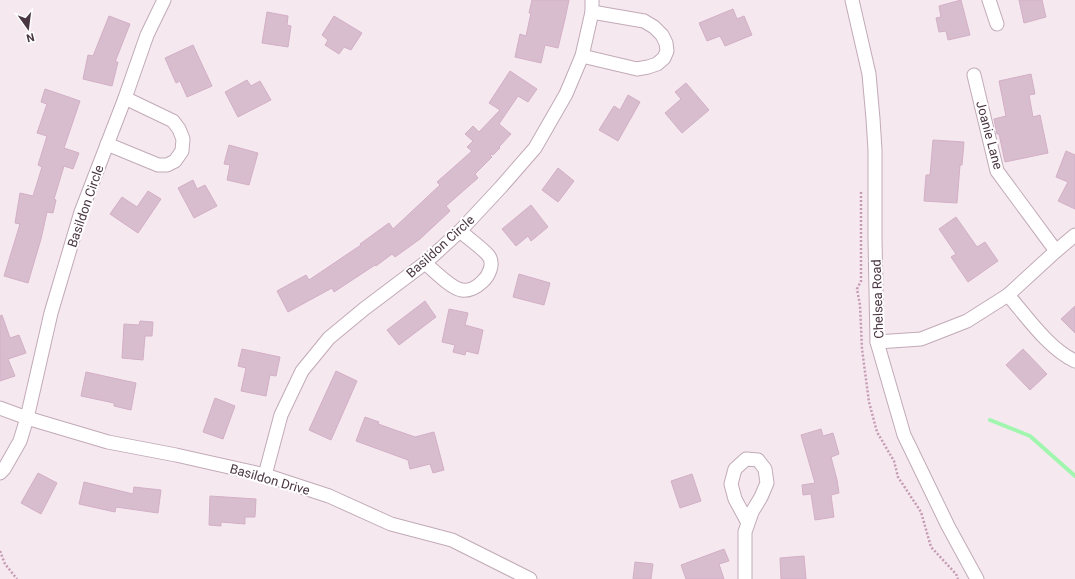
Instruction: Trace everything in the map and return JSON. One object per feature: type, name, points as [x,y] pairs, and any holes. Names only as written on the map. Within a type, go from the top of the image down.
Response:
[{"type":"street","name":"Basildon Circle","points":[[0,474],[20,441],[28,418],[51,312],[81,212],[148,35],[164,0]]},
{"type":"street","name":"Chelsea Road","points":[[852,0],[869,74],[873,119],[875,150],[877,342],[904,435],[948,526],[977,579]]},
{"type":"street","points":[[990,0],[997,24]]},
{"type":"street","name":"Basildon Circle","points":[[265,475],[281,415],[302,371],[329,338],[364,309],[425,263],[460,231],[535,148],[566,94],[582,56],[592,6]]},
{"type":"street","points":[[582,56],[637,69],[657,64],[664,58],[667,51],[666,43],[662,35],[654,27],[644,21],[592,6]]},
{"type":"street","name":"Joanie Lane","points":[[974,75],[997,171],[1056,251]]},
{"type":"street","points":[[108,144],[158,165],[166,165],[175,161],[182,151],[183,139],[179,129],[173,121],[125,98]]},
{"type":"street","points":[[425,263],[453,287],[462,290],[472,289],[482,282],[489,274],[491,265],[489,256],[460,231]]},
{"type":"street","points":[[877,342],[920,339],[967,321],[1008,295],[1075,235]]},
{"type":"street","points":[[1008,295],[1050,344],[1075,361]]},
{"type":"street","name":"Basildon Drive","points":[[0,408],[108,442],[176,455],[265,475],[329,496],[391,524],[452,540],[530,579]]},
{"type":"street","points":[[745,579],[745,532],[748,524]]},
{"type":"path","points":[[0,551],[5,564],[17,579]]},
{"type":"building","points":[[532,0],[569,0],[558,48],[545,45],[541,63],[515,57],[520,34],[526,36]]},
{"type":"building","points":[[961,0],[970,35],[948,40],[946,31],[939,32],[936,18],[941,17],[939,6]]},
{"type":"building","points":[[1019,0],[1042,0],[1046,17],[1024,23]]},
{"type":"building","points":[[733,9],[737,19],[744,16],[752,35],[725,46],[720,36],[707,41],[699,23]]},
{"type":"building","points":[[267,12],[288,16],[287,25],[291,26],[288,47],[262,43]]},
{"type":"building","points":[[109,16],[130,24],[115,62],[118,62],[112,86],[83,79],[88,55],[93,56]]},
{"type":"building","points":[[334,16],[362,33],[351,50],[344,47],[339,54],[325,45],[328,40],[322,35]]},
{"type":"building","points":[[193,45],[212,86],[187,97],[180,81],[176,83],[165,58]]},
{"type":"building","points":[[510,71],[537,89],[528,102],[518,96],[499,124],[511,134],[493,155],[490,155],[492,157],[475,174],[478,178],[446,206],[450,211],[420,239],[395,257],[392,254],[376,266],[375,265],[334,292],[332,288],[288,312],[277,291],[306,275],[309,280],[361,245],[360,244],[389,223],[393,229],[440,185],[437,182],[472,151],[467,147],[473,141],[465,134],[473,126],[479,132],[500,110],[489,103]]},
{"type":"building","points":[[1031,74],[1035,94],[1029,95],[1033,117],[1040,115],[1048,153],[1005,162],[994,119],[1006,116],[999,81]]},
{"type":"building","points":[[247,80],[251,86],[260,81],[271,100],[238,117],[225,92]]},
{"type":"building","points":[[686,83],[709,110],[682,133],[665,113],[681,99],[675,92]]},
{"type":"building","points":[[45,89],[80,101],[64,148],[79,153],[73,169],[64,166],[54,199],[56,200],[53,213],[47,212],[28,283],[4,276],[20,224],[15,223],[20,193],[33,196],[42,167],[38,165],[47,136],[37,133],[47,104],[41,102]]},
{"type":"building","points":[[628,95],[640,102],[618,141],[599,130],[614,106],[620,110]]},
{"type":"building","points":[[933,140],[964,142],[962,165],[960,165],[957,203],[924,201],[926,175],[930,175]]},
{"type":"building","points":[[229,145],[258,153],[249,185],[227,180],[230,165],[224,164]]},
{"type":"building","points":[[1066,151],[1075,155],[1075,209],[1058,201],[1068,182],[1056,177]]},
{"type":"building","points":[[558,168],[574,181],[558,202],[542,190]]},
{"type":"building","points":[[193,180],[197,189],[205,185],[217,206],[194,218],[178,188]]},
{"type":"building","points":[[148,191],[161,199],[138,233],[110,214],[122,197],[137,207]]},
{"type":"building","points":[[531,205],[548,227],[531,241],[528,236],[516,246],[502,229]]},
{"type":"building","points":[[956,217],[977,247],[985,242],[998,261],[968,282],[951,257],[956,254],[939,229]]},
{"type":"building","points":[[519,274],[550,283],[544,305],[513,297]]},
{"type":"building","points":[[425,301],[436,317],[399,345],[387,330]]},
{"type":"building","points":[[1075,306],[1075,333],[1061,319]]},
{"type":"building","points":[[449,309],[468,313],[465,325],[483,330],[478,354],[466,351],[465,355],[453,352],[455,345],[442,342]]},
{"type":"building","points":[[2,315],[10,338],[19,335],[26,353],[8,359],[15,376],[0,381],[0,316]]},
{"type":"building","points":[[140,321],[153,322],[152,336],[145,336],[143,360],[122,358],[124,324],[139,325]]},
{"type":"building","points":[[242,349],[280,357],[276,376],[270,375],[266,396],[241,391],[246,368],[238,366]]},
{"type":"building","points":[[1023,349],[1047,374],[1030,390],[1006,365]]},
{"type":"building","points":[[336,371],[357,381],[331,440],[309,430]]},
{"type":"building","points":[[86,372],[136,383],[131,410],[114,406],[114,403],[81,396]]},
{"type":"building","points":[[215,398],[235,406],[223,439],[203,432]]},
{"type":"building","points":[[365,417],[379,422],[378,424],[415,437],[434,432],[444,470],[433,473],[430,464],[410,469],[408,460],[356,441]]},
{"type":"building","points":[[821,429],[823,436],[833,433],[839,454],[831,457],[839,493],[831,495],[834,517],[815,520],[811,494],[803,495],[802,485],[815,483],[801,435]]},
{"type":"building","points":[[38,473],[57,483],[41,514],[21,503]]},
{"type":"building","points":[[692,474],[701,501],[680,508],[671,481]]},
{"type":"building","points":[[84,482],[133,494],[134,487],[161,490],[158,513],[116,507],[115,512],[79,504]]},
{"type":"building","points":[[210,496],[256,499],[255,517],[245,517],[245,524],[221,522],[221,526],[209,525]]},
{"type":"building","points":[[724,549],[729,561],[719,564],[724,579],[686,579],[681,565]]},
{"type":"building","points":[[804,556],[806,579],[781,579],[780,558]]},
{"type":"building","points":[[635,562],[653,564],[651,579],[633,579]]},
{"type":"waterway","points":[[990,420],[1030,436],[1075,476]]}]
